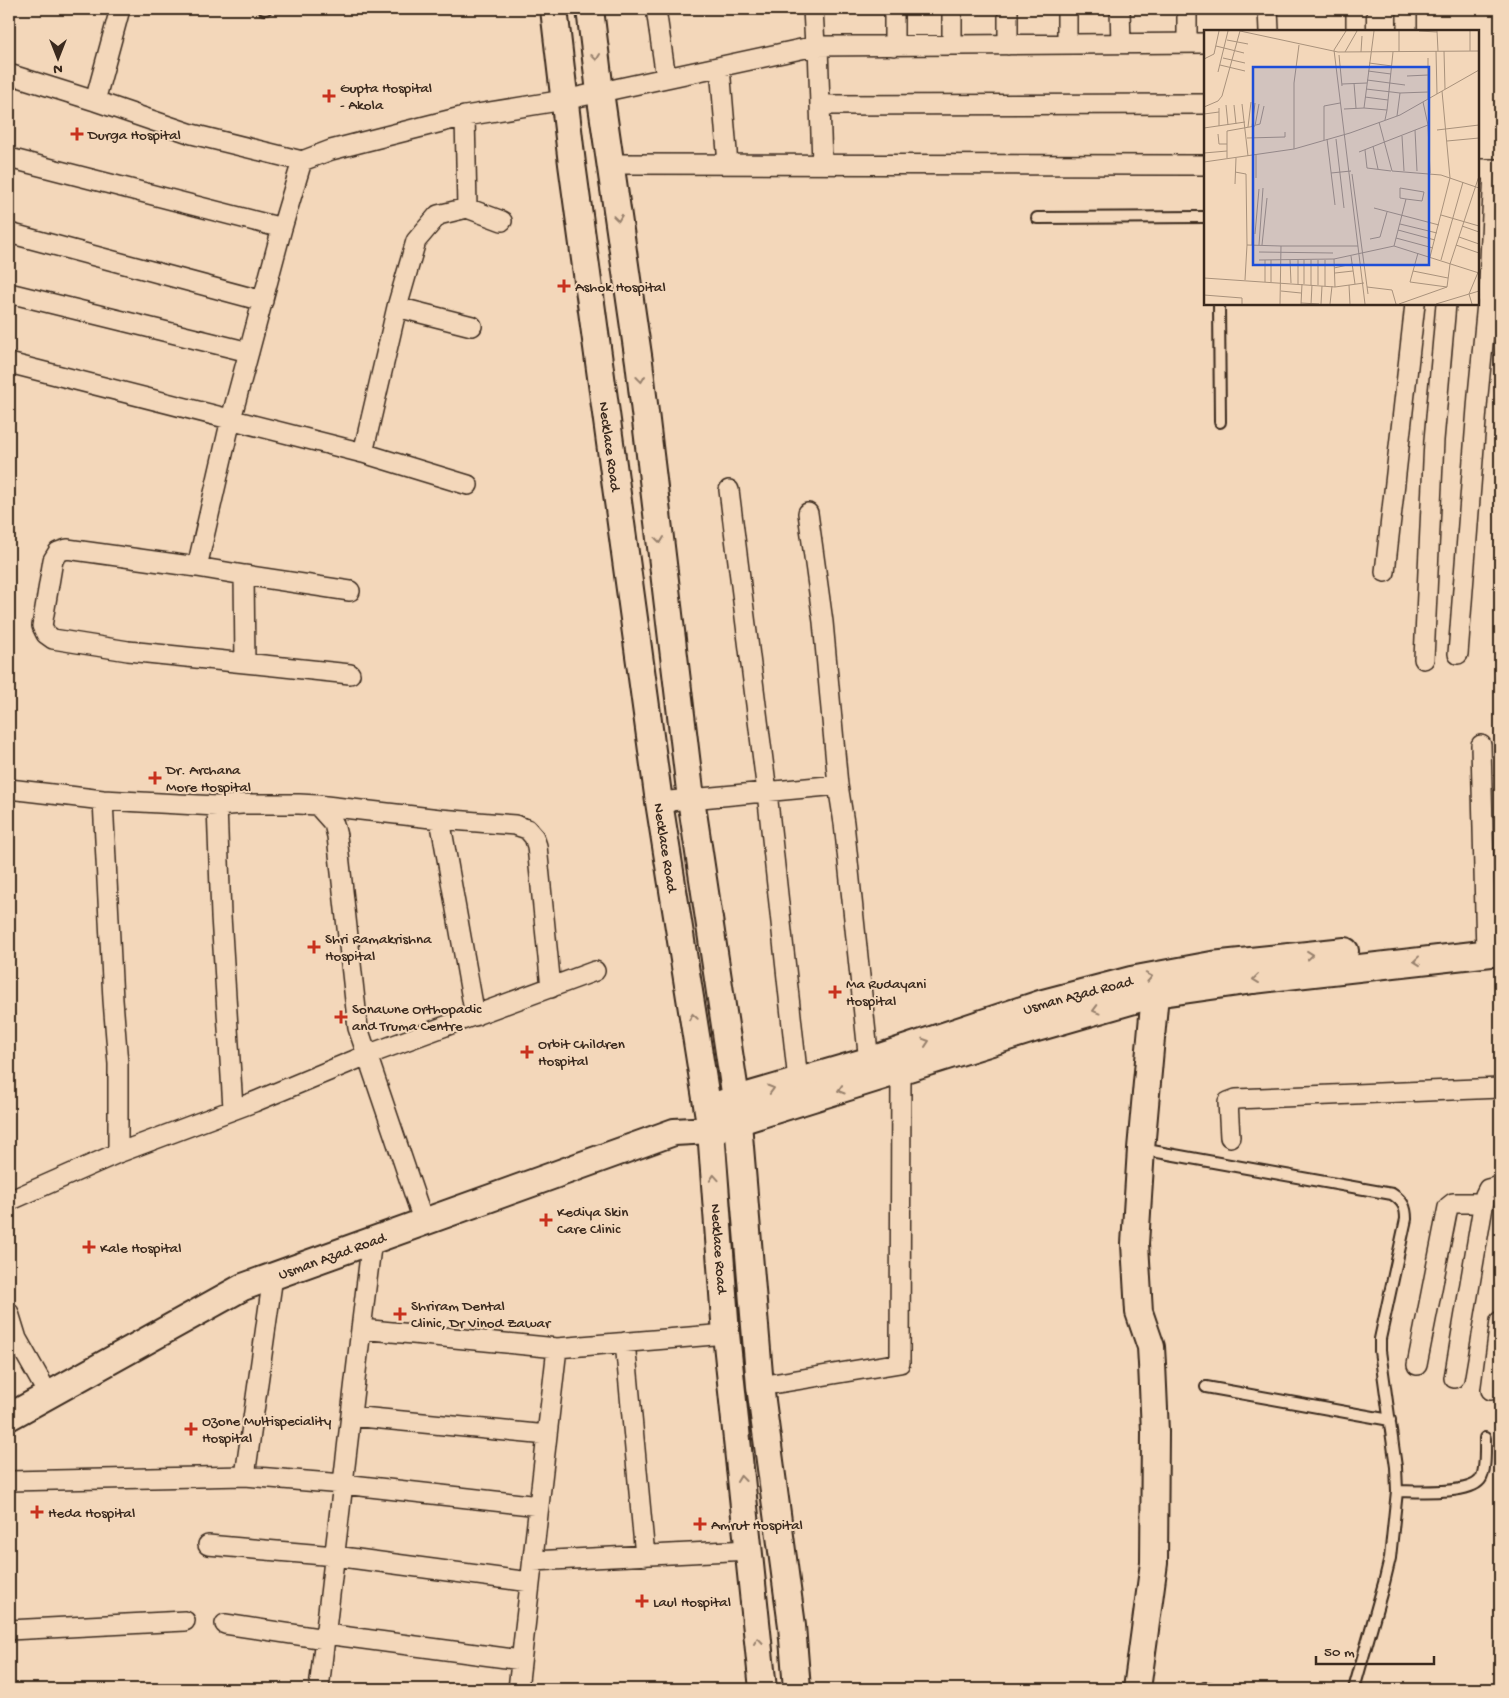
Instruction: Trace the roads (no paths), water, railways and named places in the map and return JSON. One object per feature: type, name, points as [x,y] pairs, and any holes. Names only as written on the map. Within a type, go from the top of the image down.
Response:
[{"type":"main road","name":"Necklace Road","points":[[554,9],[564,100],[659,802],[709,1118],[726,1334],[763,1689]]},
{"type":"main road","name":"Necklace Road","points":[[590,9],[600,92],[639,362],[691,799],[736,1111],[760,1386],[792,1626],[798,1689]]},
{"type":"main road","name":"Usman Azad Road","points":[[736,1111],[798,1081],[869,1071],[901,1071],[1089,1012],[1154,994],[1493,945]]},
{"type":"main road","name":"Usman Azad Road","points":[[9,1417],[244,1287],[709,1118],[869,1071],[1043,1003],[1160,975],[1212,965],[1373,948],[1493,945]]},
{"type":"main road","points":[[1137,1689],[1154,1563],[1156,1432],[1151,1347],[1139,1312],[1135,1244],[1154,994]]},
{"type":"street","points":[[95,100],[120,9]]},
{"type":"street","points":[[656,9],[666,78]]},
{"type":"street","points":[[813,9],[822,164]]},
{"type":"street","points":[[894,9],[894,46]]},
{"type":"street","points":[[952,9],[952,45]]},
{"type":"street","points":[[1008,9],[1008,45]]},
{"type":"street","points":[[1067,9],[1067,44]]},
{"type":"street","points":[[1120,9],[1121,43]]},
{"type":"street","points":[[9,74],[95,100],[192,134],[302,160],[331,150],[465,116],[564,100],[816,46],[1196,43],[1187,9]]},
{"type":"street","points":[[1268,9],[1269,30]]},
{"type":"street","points":[[1356,9],[1356,30]]},
{"type":"street","points":[[1407,9],[1407,30]]},
{"type":"street","points":[[720,67],[728,164]]},
{"type":"street","points":[[820,105],[1204,104]]},
{"type":"street","points":[[465,116],[467,208]]},
{"type":"street","points":[[9,158],[282,228]]},
{"type":"street","points":[[196,567],[231,419],[302,160]]},
{"type":"street","points":[[610,164],[1204,164]]},
{"type":"street","points":[[1458,654],[1478,395],[1489,284],[1491,169]]},
{"type":"street","points":[[363,453],[397,307],[416,241],[438,214],[467,208],[502,221]]},
{"type":"street","points":[[9,233],[263,301]]},
{"type":"street","points":[[9,293],[249,352]]},
{"type":"street","points":[[1385,572],[1415,305]]},
{"type":"street","points":[[1424,659],[1434,440],[1446,305]]},
{"type":"street","points":[[397,307],[472,326]]},
{"type":"street","points":[[9,363],[363,453],[468,485]]},
{"type":"street","points":[[729,490],[768,792],[798,1081]]},
{"type":"street","points":[[808,513],[823,622],[838,785],[844,823],[869,1071]]},
{"type":"street","points":[[350,591],[67,549],[58,552],[53,560],[42,626],[46,634],[53,639],[128,651],[350,674]]},
{"type":"street","points":[[244,575],[245,663]]},
{"type":"street","points":[[1481,745],[1493,945]]},
{"type":"street","points":[[659,802],[838,785]]},
{"type":"street","points":[[9,789],[104,800],[217,806],[261,804],[317,805],[440,819],[515,825],[527,829],[534,837],[537,846],[551,988]]},
{"type":"street","points":[[104,800],[112,1000],[118,1064],[118,1153]]},
{"type":"street","points":[[317,805],[334,824],[337,836],[358,1028],[424,1223]]},
{"type":"street","points":[[217,806],[233,1108]]},
{"type":"street","points":[[440,819],[475,1016]]},
{"type":"street","points":[[9,1201],[118,1153],[233,1108],[254,1102],[367,1055],[595,972]]},
{"type":"street","points":[[760,1386],[900,1364],[901,1071]]},
{"type":"street","points":[[1230,1138],[1228,1102],[1236,1099],[1500,1088]]},
{"type":"street","points":[[1454,1378],[1483,1203],[1486,1192],[1500,1186]]},
{"type":"street","points":[[1416,1365],[1448,1207],[1453,1203],[1483,1203]]},
{"type":"street","points":[[320,1689],[350,1416],[372,1239]]},
{"type":"street","points":[[245,1476],[273,1276]]},
{"type":"street","points":[[9,1313],[16,1339],[48,1394]]},
{"type":"street","points":[[1491,1390],[1500,1321]]},
{"type":"street","points":[[361,1329],[557,1348],[726,1334]]},
{"type":"street","points":[[625,1342],[646,1556]]},
{"type":"street","points":[[518,1689],[557,1348]]},
{"type":"street","points":[[350,1416],[547,1435]]},
{"type":"street","points":[[9,1481],[245,1476],[343,1484],[539,1506]]},
{"type":"street","points":[[208,1545],[334,1556],[530,1582]]},
{"type":"street","points":[[533,1561],[749,1550]]},
{"type":"street","points":[[9,1630],[185,1621]]},
{"type":"street","points":[[224,1624],[521,1660]]},
{"type":"lane","points":[[1037,218],[1204,217]]},
{"type":"lane","points":[[1219,305],[1220,422]]},
{"type":"lane","points":[[1141,1150],[1392,1194],[1402,1200],[1406,1210],[1406,1219],[1380,1339],[1396,1467],[1397,1491],[1390,1558],[1354,1689]]},
{"type":"lane","points":[[1206,1387],[1390,1420]]},
{"type":"lane","points":[[1397,1491],[1454,1490],[1476,1484],[1481,1480],[1483,1474],[1485,1438]]},
{"type":"place","name":"Gupta Hospital - Akola","points":[[329,96]]},
{"type":"place","name":"Durga Hospital","points":[[77,134]]},
{"type":"place","name":"Ashok Hospital","points":[[564,286]]},
{"type":"place","name":"Dr. Archana More Hospital","points":[[155,778]]},
{"type":"place","name":"Shri Ramakrishna Hospital","points":[[314,947]]},
{"type":"place","name":"Ma Rudayani Hospital","points":[[835,992]]},
{"type":"place","name":"Sonawne Orthopadic and Truma Centre","points":[[341,1017]]},
{"type":"place","name":"Orbit Children Hospital","points":[[527,1052]]},
{"type":"place","name":"Kediya Skin Care Clinic","points":[[546,1220]]},
{"type":"place","name":"Kale Hospital","points":[[89,1247]]},
{"type":"place","name":"Shriram Dental Clinic, Dr Vinod Zawar","points":[[400,1314]]},
{"type":"place","name":"Ozone Multispeciality Hospital","points":[[191,1429]]},
{"type":"place","name":"Heda Hospital","points":[[37,1512]]},
{"type":"place","name":"Amrut Hospital","points":[[700,1524]]},
{"type":"place","name":"Laul Hospital","points":[[642,1601]]}]
